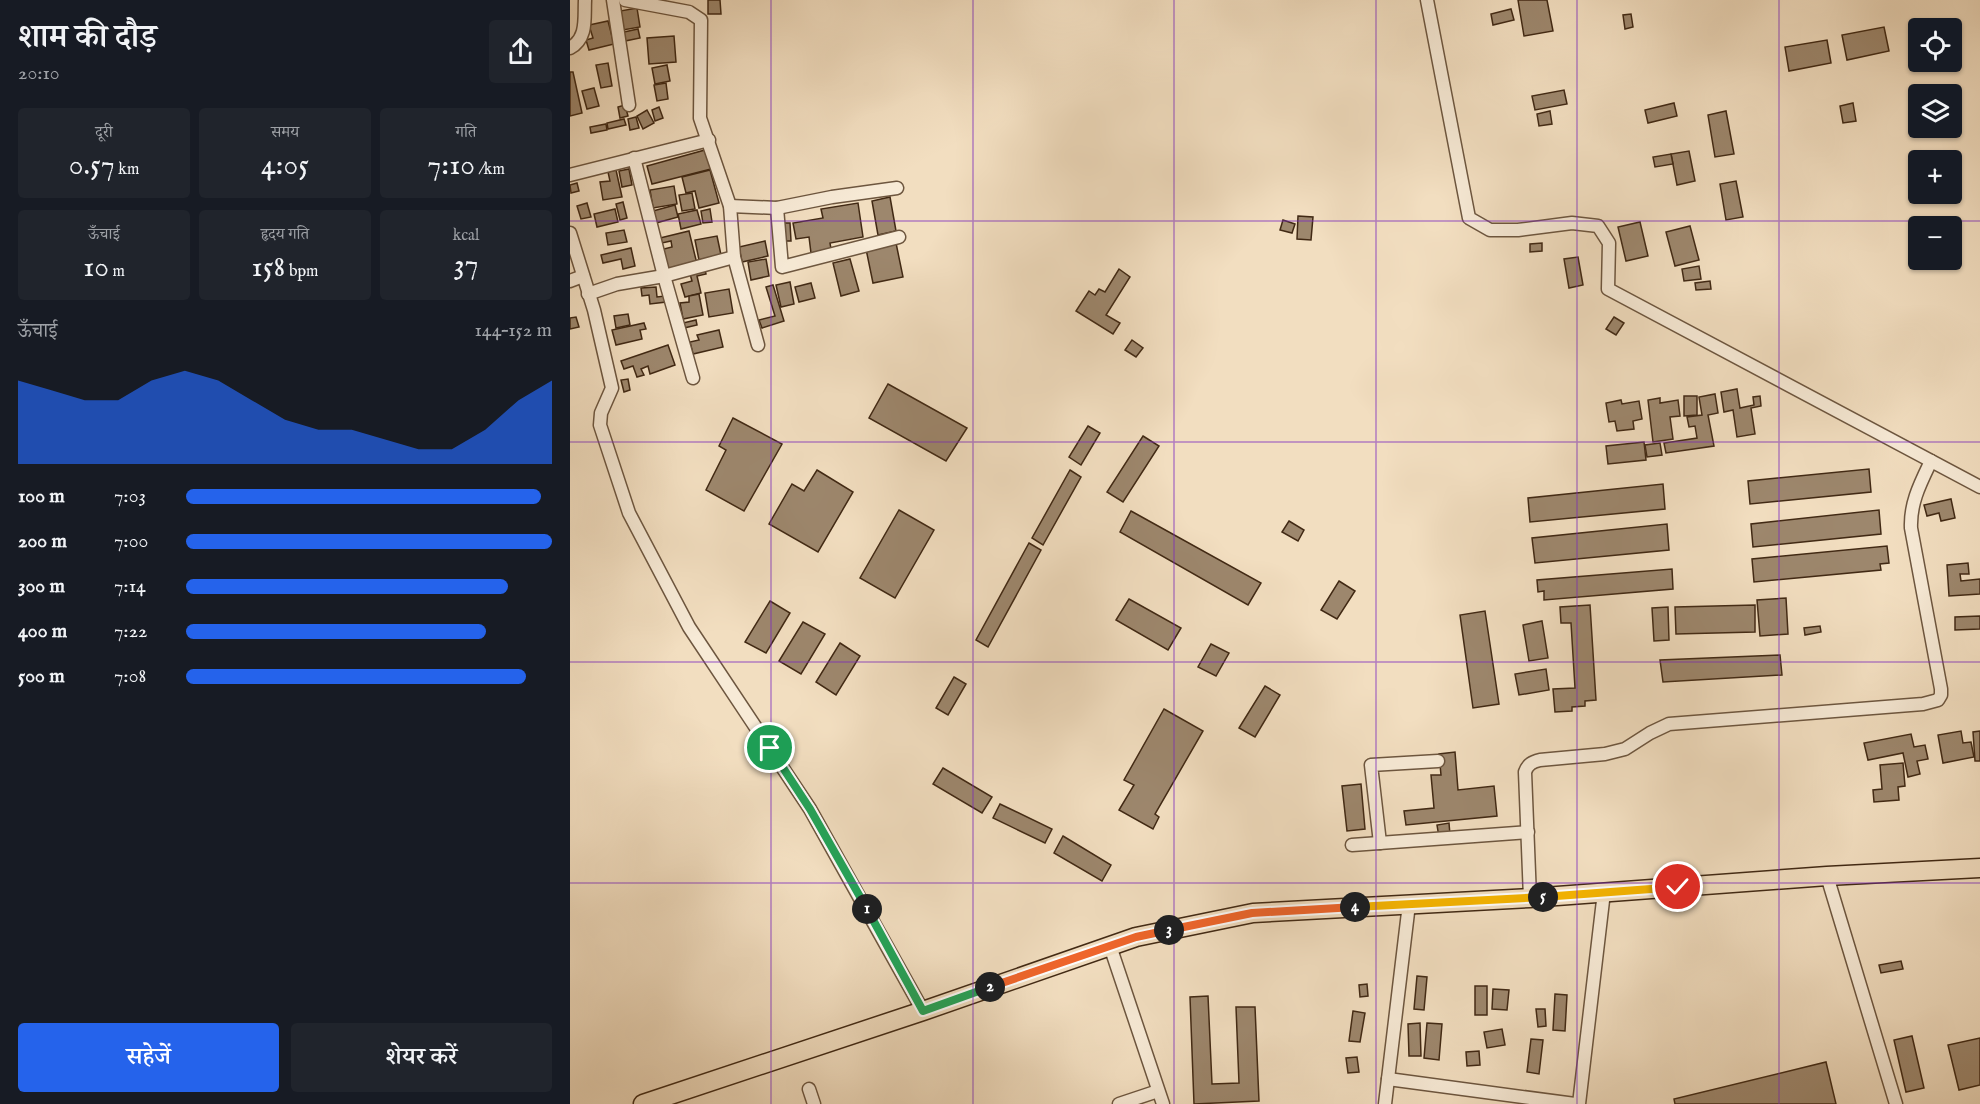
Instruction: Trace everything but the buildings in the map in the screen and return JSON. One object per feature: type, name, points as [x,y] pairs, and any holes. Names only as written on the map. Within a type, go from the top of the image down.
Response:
[{"type":"main road","points":[[643,1104],[1136,937],[1252,913],[1530,898],[1827,876],[1980,868]]},
{"type":"street","points":[[570,48],[581,40],[583,34],[585,0]]},
{"type":"street","points":[[613,0],[629,105]]},
{"type":"street","points":[[625,0],[690,12],[701,20],[700,118],[730,206],[734,257],[758,345]]},
{"type":"street","points":[[1427,0],[1469,218],[1490,230],[1518,230],[1572,223],[1598,226],[1609,243],[1608,289],[1980,487]]},
{"type":"street","points":[[570,175],[709,141]]},
{"type":"street","points":[[634,158],[693,378]]},
{"type":"street","points":[[730,206],[777,208],[832,197],[897,188]]},
{"type":"street","points":[[777,208],[782,267],[899,237]]},
{"type":"street","points":[[570,233],[594,310],[612,388],[601,413],[600,425],[629,513],[689,627],[810,809],[923,1011]]},
{"type":"street","points":[[588,294],[734,257]]},
{"type":"street","points":[[570,281],[583,276]]},
{"type":"street","points":[[1530,898],[1525,772],[1527,766],[1532,762],[1605,754],[1625,749],[1669,724],[1923,704],[1938,700],[1941,689],[1910,514],[1915,493],[1931,461]]},
{"type":"street","points":[[1380,843],[1371,765],[1438,761]]},
{"type":"street","points":[[1352,845],[1528,832]]},
{"type":"street","points":[[1827,876],[1896,1104]]},
{"type":"street","points":[[1579,1104],[1604,892]]},
{"type":"street","points":[[1385,1104],[1409,904]]},
{"type":"street","points":[[1110,946],[1163,1104]]},
{"type":"street","points":[[1388,1079],[1575,1104]]},
{"type":"street","points":[[809,1089],[814,1104]]},
{"type":"street","points":[[1119,1104],[1158,1091]]},
{"type":"route","points":[[770,748],[810,809],[842,864],[923,1011],[1136,937],[1252,913],[1530,898],[1678,887]]}]
